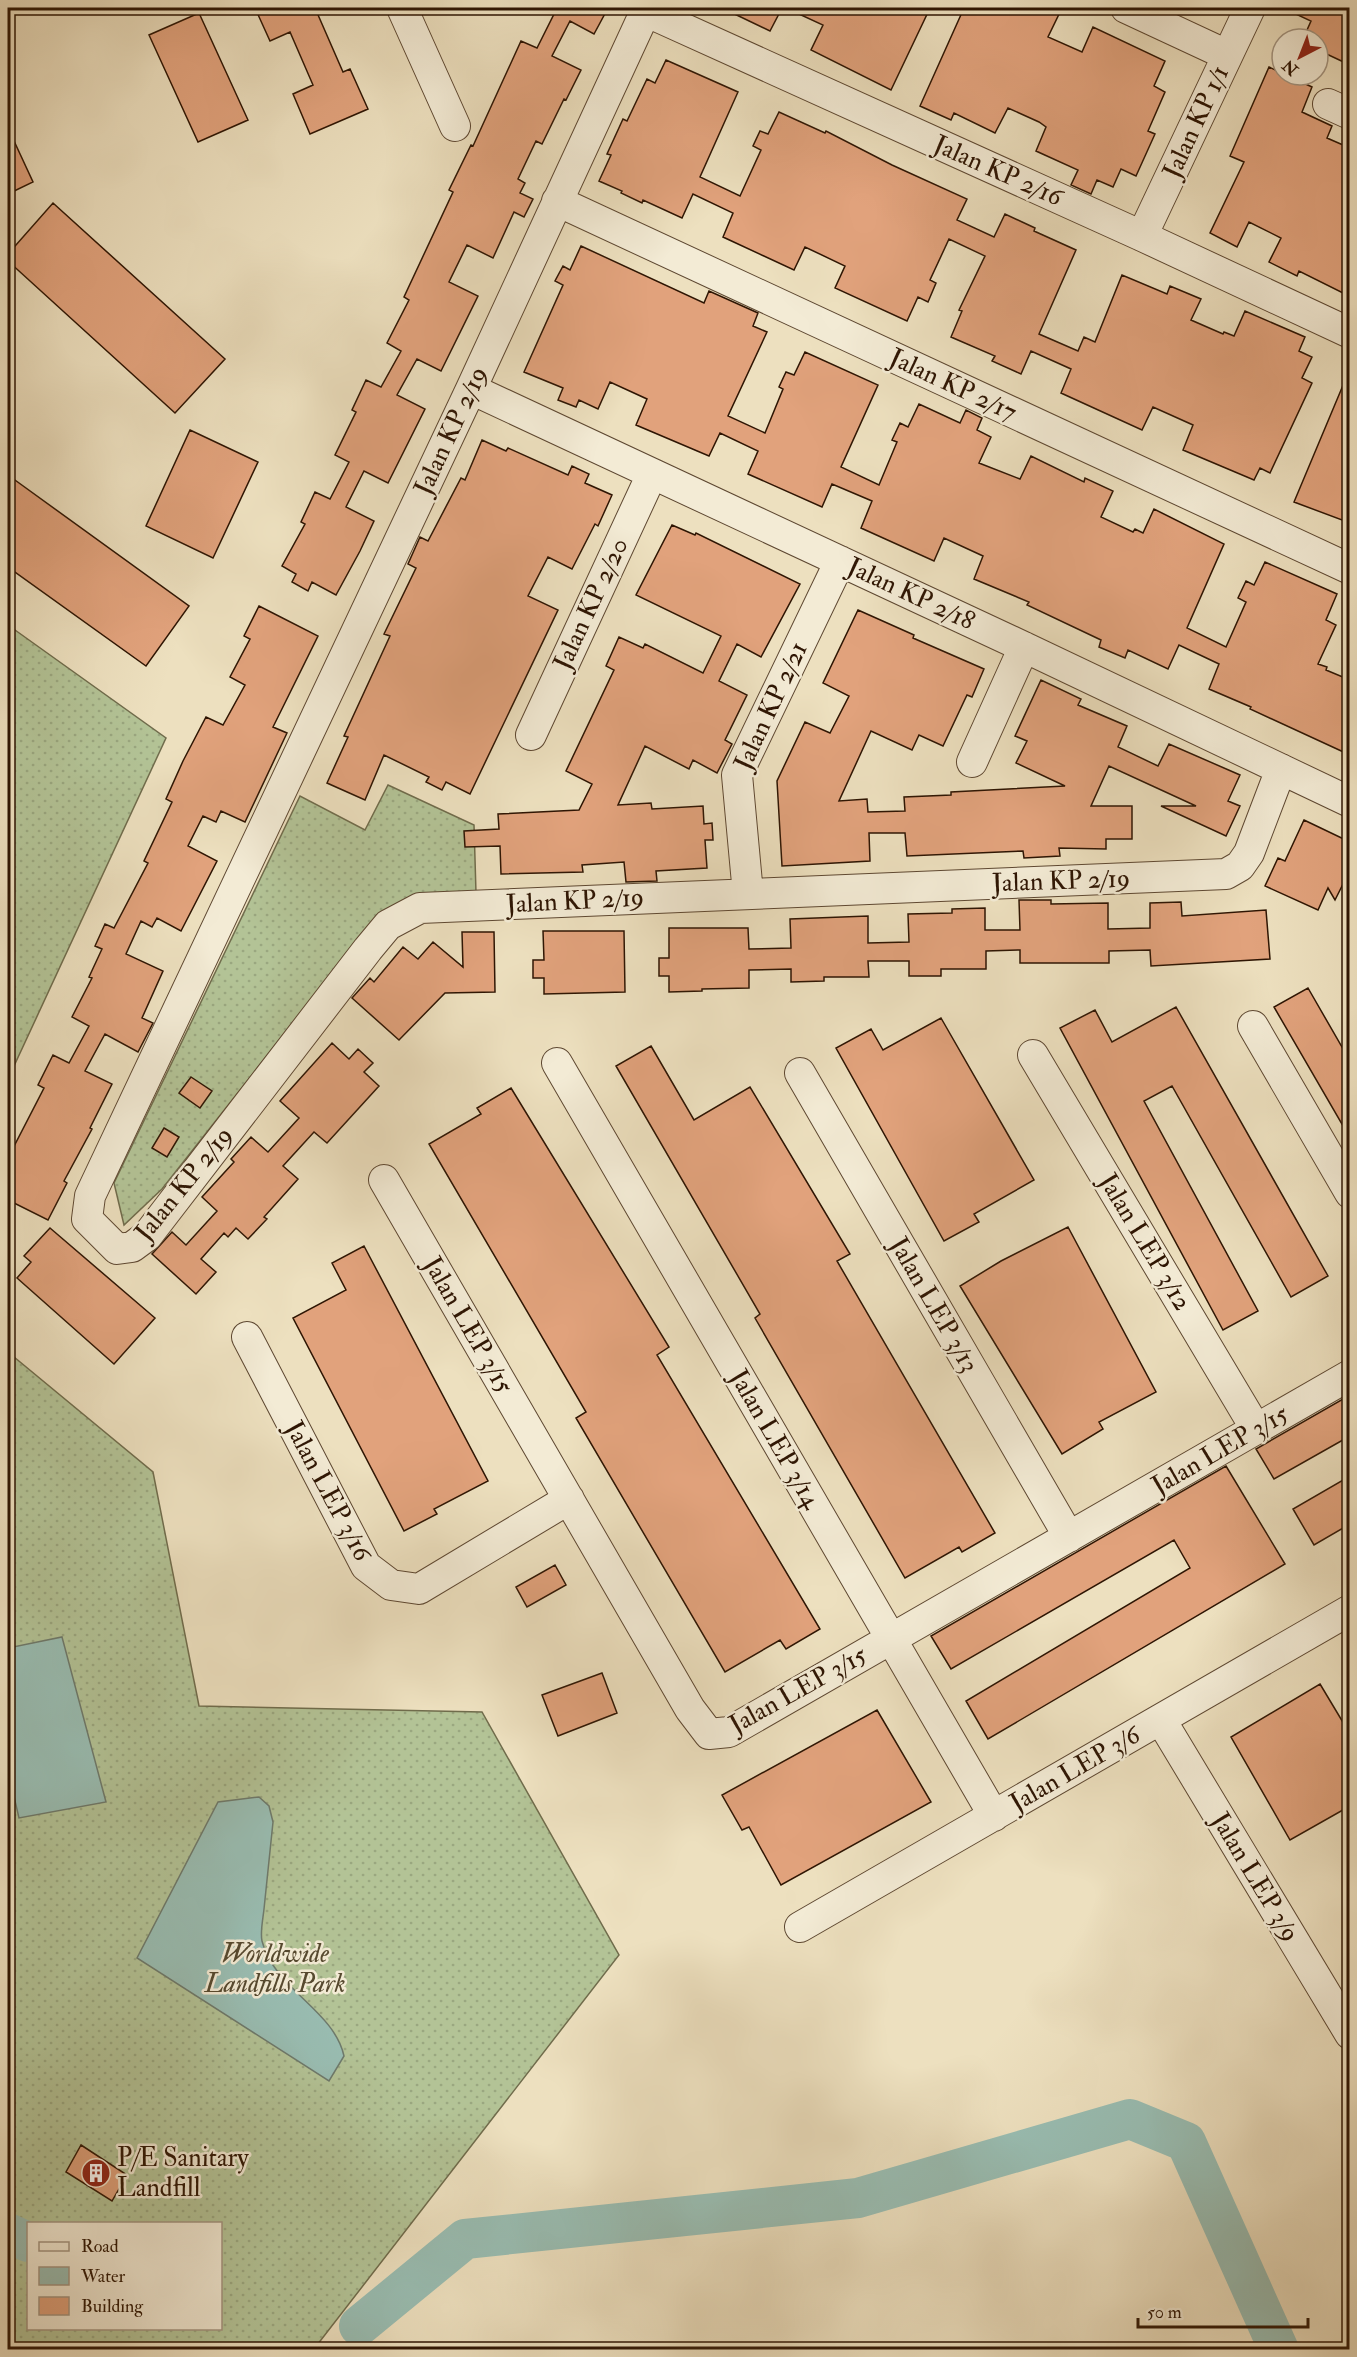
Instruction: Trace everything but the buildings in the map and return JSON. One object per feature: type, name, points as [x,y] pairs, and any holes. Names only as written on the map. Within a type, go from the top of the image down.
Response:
[{"type":"street","points":[[402,8],[455,126]]},
{"type":"street","points":[[1126,8],[1227,55]]},
{"type":"street","name":"Jalan KP 1/1","points":[[1142,236],[1250,8]]},
{"type":"street","name":"Jalan KP 2/19","points":[[646,9],[471,389],[95,1185],[90,1196],[87,1219],[117,1249],[132,1247],[147,1236],[368,949],[388,925],[420,908],[1226,874],[1239,866],[1249,853],[1281,769]]},
{"type":"street","name":"Jalan KP 2/16","points":[[646,9],[1350,333]]},
{"type":"street","name":"Jalan KP 2/17","points":[[557,201],[1350,569]]},
{"type":"street","name":"Jalan KP 2/18","points":[[471,389],[1350,802]]},
{"type":"street","name":"Jalan KP 2/20","points":[[531,735],[652,474]]},
{"type":"street","name":"Jalan KP 2/21","points":[[748,894],[737,775],[840,561]]},
{"type":"street","points":[[972,762],[1024,647]]},
{"type":"street","points":[[1253,1026],[1350,1193]]},
{"type":"street","name":"Jalan LEP 3/12","points":[[1033,1055],[1256,1429]]},
{"type":"street","name":"Jalan LEP 3/14","points":[[557,1063],[994,1816]]},
{"type":"street","name":"Jalan LEP 3/13","points":[[800,1073],[1069,1537]]},
{"type":"street","name":"Jalan LEP 3/15","points":[[384,1180],[690,1709],[709,1734],[729,1732],[1350,1376]]},
{"type":"street","name":"Jalan LEP 3/16","points":[[247,1337],[366,1566],[391,1586],[419,1589],[569,1499]]},
{"type":"street","name":"Jalan LEP 3/6","points":[[801,1928],[1161,1720],[1346,1621]]},
{"type":"street","name":"Jalan LEP 3/9","points":[[1161,1720],[1350,2034]]},
{"type":"green space","points":[[8,625],[166,738],[8,1079]]},
{"type":"green space","points":[[388,785],[474,825],[476,893],[378,915],[162,1189],[124,1225],[114,1183],[300,796],[365,830]]},
{"type":"green space","name":"Worldwide Landfills Park","points":[[8,1352],[153,1472],[199,1706],[482,1712],[619,1955],[314,2349],[8,2349]]},
{"type":"water","points":[[62,1637],[106,1802],[19,1818],[8,1771],[8,1648]]},
{"type":"water","points":[[259,1797],[269,1806],[273,1822],[262,1941],[278,1973],[329,2025],[338,2040],[344,2056],[329,2081],[137,1958],[218,1802]]},
{"type":"waterway","points":[[359,2326],[465,2239],[858,2198],[1130,2119],[1186,2142],[1279,2350]]},
{"type":"waterway","points":[[8,2233],[27,2242]]},
{"type":"place","name":"P/E Sanitary Landfill","points":[[96,2173]]}]
